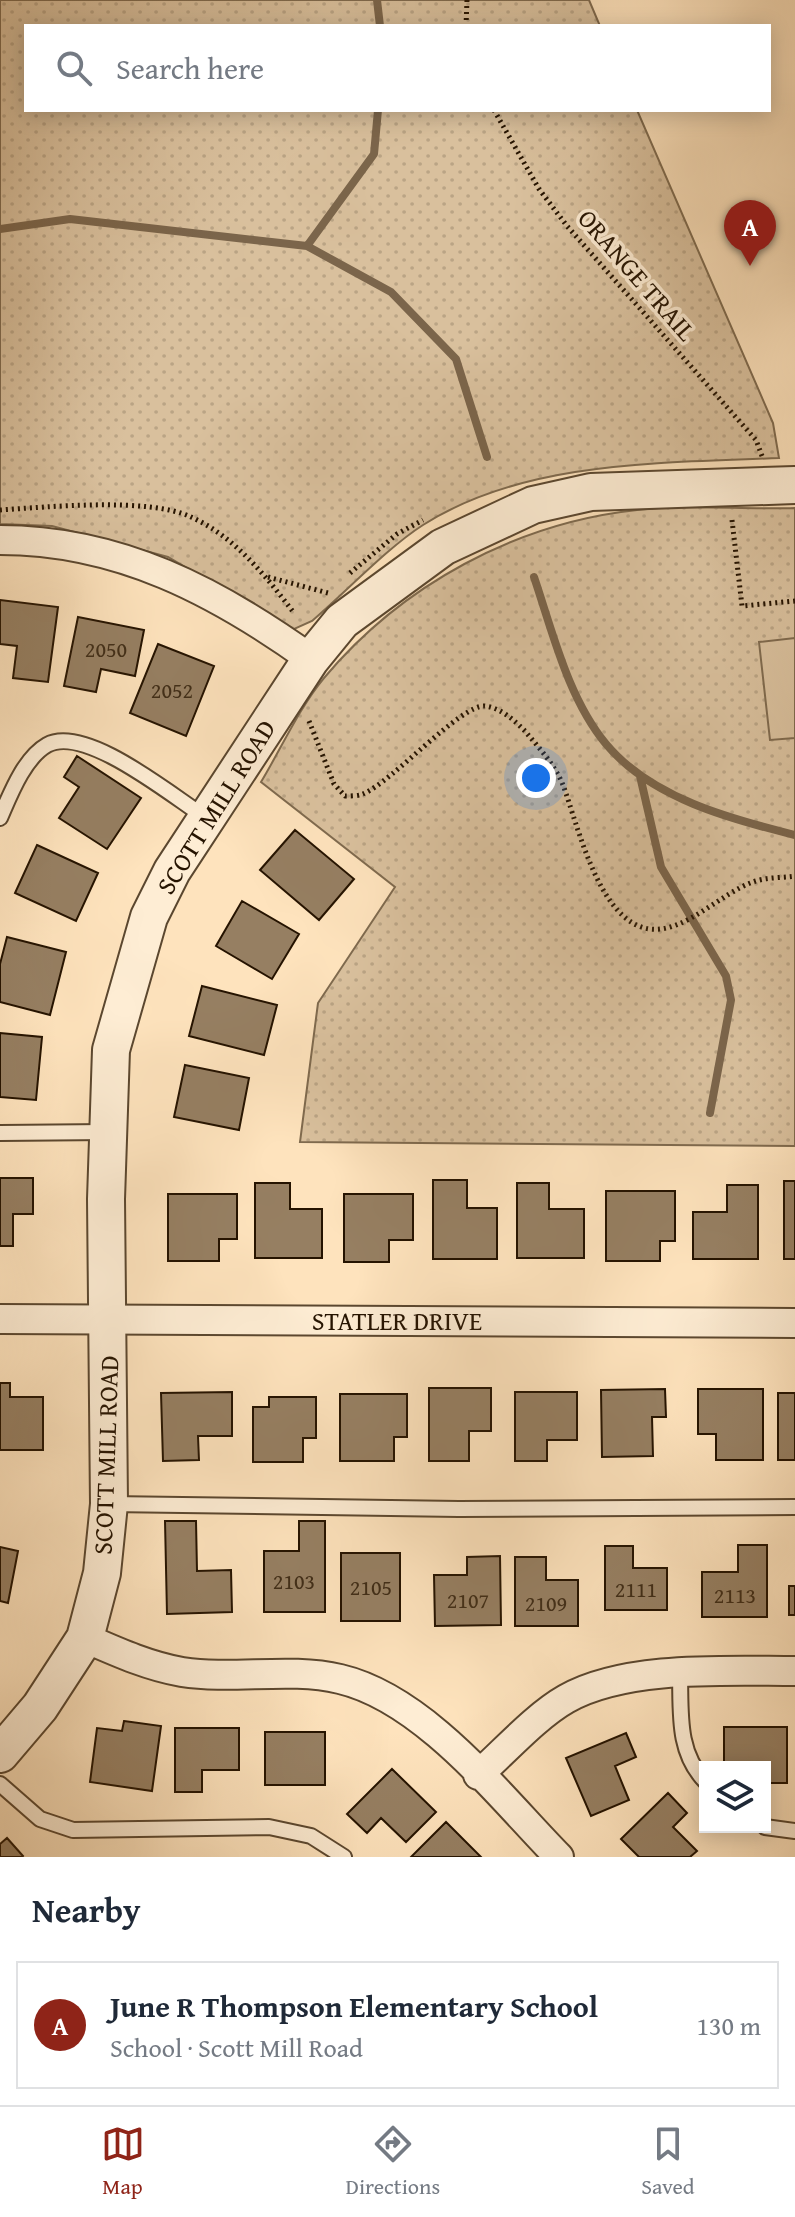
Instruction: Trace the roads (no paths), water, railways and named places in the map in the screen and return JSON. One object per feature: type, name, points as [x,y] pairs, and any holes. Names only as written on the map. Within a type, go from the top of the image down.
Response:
[{"type":"street","name":"SCOTT MILL ROAD","points":[[0,1754],[40,1707],[85,1638],[102,1573],[109,1504],[107,1132],[111,1050],[129,977],[149,917],[172,871],[311,659],[342,621],[401,574],[476,530],[533,505],[591,492],[795,485]]},
{"type":"street","points":[[0,540],[79,545],[172,577],[275,634],[311,659]]},
{"type":"street","name":"STATLER DRIVE","points":[[0,1319],[795,1323]]},
{"type":"street","points":[[85,1638],[138,1661],[183,1672],[341,1680],[383,1695],[424,1720],[559,1857]]},
{"type":"street","points":[[478,1775],[564,1700],[590,1687],[622,1680],[680,1675],[795,1671]]},
{"type":"lane","points":[[0,818],[27,766],[47,745],[72,740],[93,746],[206,818]]},
{"type":"lane","points":[[0,1133],[107,1132]]},
{"type":"lane","points":[[109,1504],[459,1509],[795,1507]]},
{"type":"lane","points":[[680,1675],[683,1745],[688,1759],[699,1773]]},
{"type":"lane","points":[[0,1784],[40,1819],[73,1830],[269,1827],[311,1836],[344,1857]]},
{"type":"lane","points":[[771,1828],[795,1831]]},
{"type":"waterway","points":[[377,0],[380,24]]},
{"type":"waterway","points":[[0,229],[70,219],[307,246],[374,154],[378,112]]},
{"type":"waterway","points":[[307,246],[391,292],[456,359],[487,457]]},
{"type":"waterway","points":[[534,577],[563,664],[581,706],[606,744],[624,763],[645,779],[693,804],[795,835]]},
{"type":"waterway","points":[[640,776],[661,867],[726,976],[731,1000],[710,1113]]},
{"type":"place","name":"June R Thompson Elementary School","points":[[750,266]]}]
